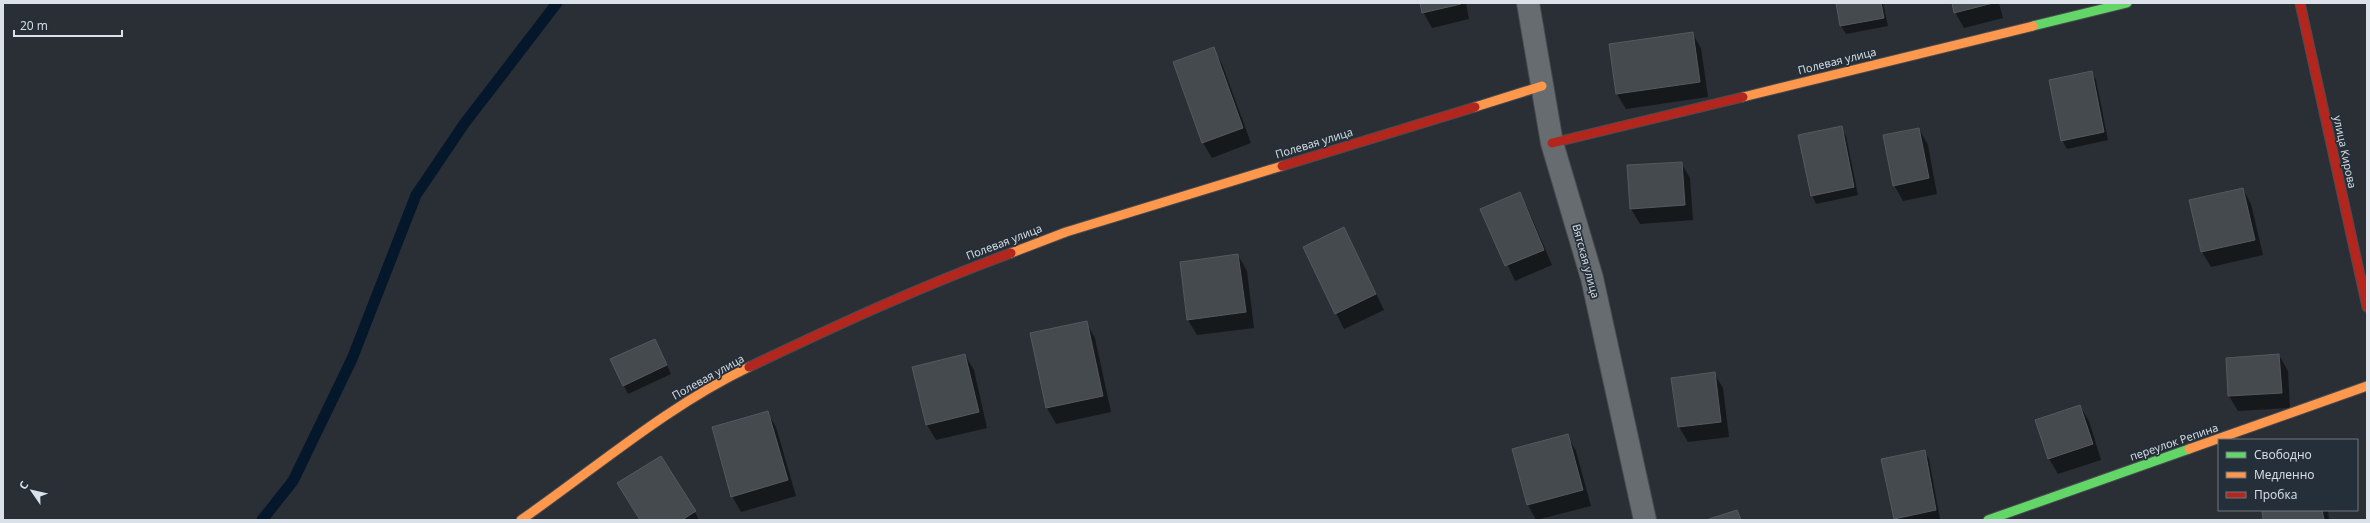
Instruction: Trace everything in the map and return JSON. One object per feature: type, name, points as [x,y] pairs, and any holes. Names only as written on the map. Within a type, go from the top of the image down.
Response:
[{"type":"street","name":"Вятская улица","points":[[1528,3],[1552,143],[1592,278],[1645,520]]},
{"type":"street","name":"Полевая улица","points":[[1552,143],[2127,3]]},
{"type":"street","name":"улица Кирова","points":[[2300,3],[2367,307]]},
{"type":"street","name":"Полевая улица","points":[[521,520],[570,486],[644,428],[722,380],[943,278],[1066,232],[1542,86]]},
{"type":"street","name":"переулок Репина","points":[[1988,520],[2367,386]]},
{"type":"building","points":[[1420,3],[1461,3],[1461,4],[1422,13]]},
{"type":"building","points":[[1836,3],[1881,3],[1884,18],[1840,26]]},
{"type":"building","points":[[1952,3],[1993,3],[1954,13]]},
{"type":"building","points":[[1693,32],[1700,82],[1616,94],[1609,44]]},
{"type":"building","points":[[1214,47],[1243,128],[1202,143],[1173,62]]},
{"type":"building","points":[[2092,71],[2104,132],[2061,141],[2049,80]]},
{"type":"building","points":[[1842,126],[1854,187],[1811,196],[1798,135]]},
{"type":"building","points":[[1919,128],[1929,178],[1893,186],[1883,135]]},
{"type":"building","points":[[1682,162],[1685,205],[1630,209],[1627,165]]},
{"type":"building","points":[[2243,188],[2255,240],[2201,252],[2189,200]]},
{"type":"building","points":[[1520,192],[1544,250],[1505,266],[1480,209]]},
{"type":"building","points":[[1344,227],[1376,294],[1335,314],[1303,247]]},
{"type":"building","points":[[1238,254],[1246,312],[1187,320],[1180,262]]},
{"type":"building","points":[[1087,321],[1103,396],[1046,408],[1030,333]]},
{"type":"building","points":[[655,339],[667,365],[623,386],[610,359]]},
{"type":"building","points":[[965,354],[979,412],[926,425],[912,367]]},
{"type":"building","points":[[2279,354],[2282,393],[2228,396],[2226,358]]},
{"type":"building","points":[[1715,372],[1721,422],[1678,427],[1671,378]]},
{"type":"building","points":[[2080,405],[2093,444],[2048,459],[2035,420]]},
{"type":"building","points":[[768,411],[788,480],[731,497],[712,427]]},
{"type":"building","points":[[1568,434],[1583,490],[1527,505],[1512,449]]},
{"type":"building","points":[[1925,450],[1936,510],[1894,519],[1881,459]]},
{"type":"building","points":[[661,456],[696,511],[682,520],[640,520],[617,483]]},
{"type":"building","points":[[1737,510],[1741,520],[1706,520]]},
{"type":"building","points":[[2262,511],[2322,511],[2324,520],[2263,520]]},
{"type":"waterway","points":[[262,520],[293,481],[352,359],[416,195],[464,124],[557,3]]},
{"type":"traffic: fast","points":[[2033,26],[2127,3]]},
{"type":"traffic: fast","points":[[1988,520],[2189,449]]},
{"type":"traffic: slow","points":[[1743,97],[2033,26]]},
{"type":"traffic: slow","points":[[1475,107],[1542,86]]},
{"type":"traffic: slow","points":[[1011,253],[1066,232],[1282,166]]},
{"type":"traffic: slow","points":[[521,520],[660,419],[718,383],[749,367]]},
{"type":"traffic: slow","points":[[2189,449],[2367,386]]},
{"type":"traffic: jam","points":[[2300,3],[2367,307]]},
{"type":"traffic: jam","points":[[1552,143],[1743,97]]},
{"type":"traffic: jam","points":[[1282,166],[1475,107]]},
{"type":"traffic: jam","points":[[749,367],[878,307],[1011,253]]}]
